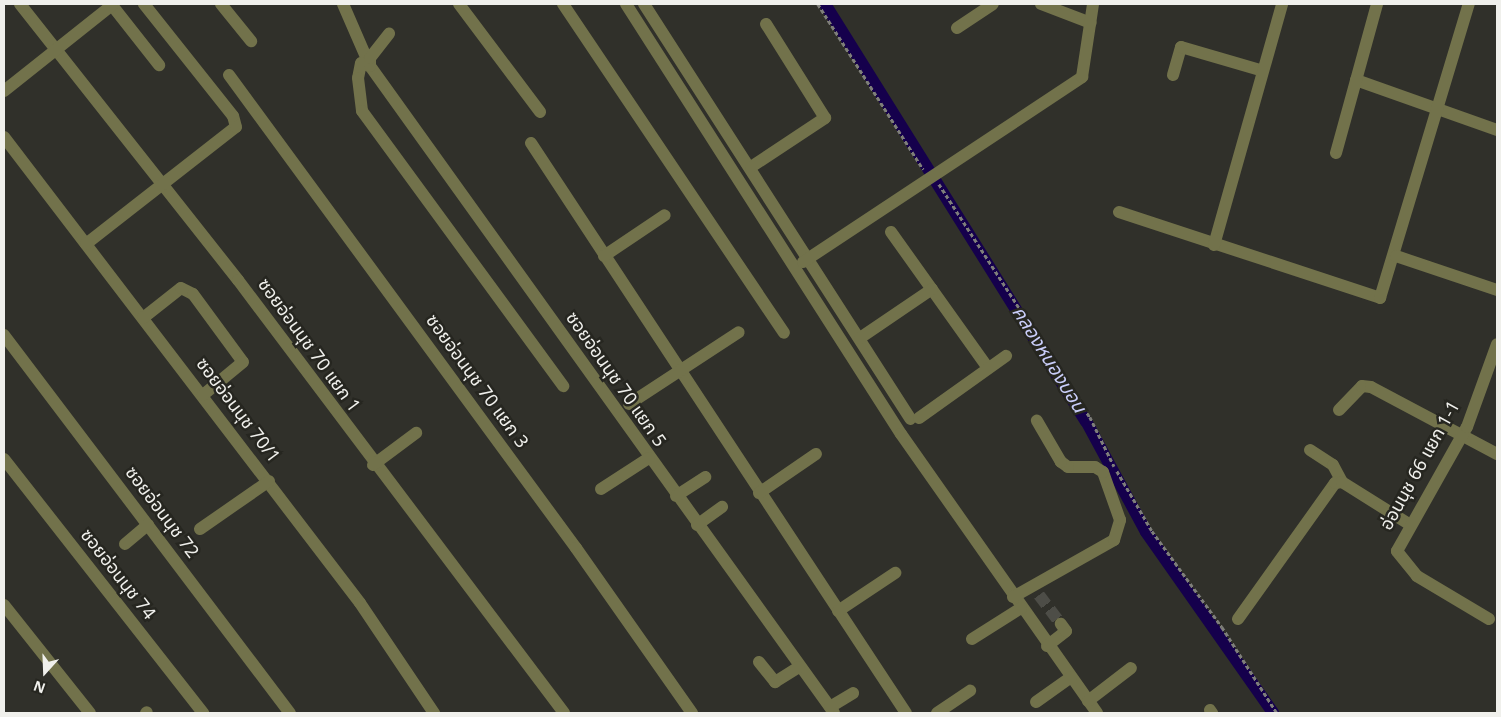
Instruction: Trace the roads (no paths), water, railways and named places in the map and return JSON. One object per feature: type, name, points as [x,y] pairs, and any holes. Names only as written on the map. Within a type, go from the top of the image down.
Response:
[{"type":"street","name":"ซอยอ่อนนุช 70 แยก 1","points":[[20,4],[163,185],[373,465],[564,713]]},
{"type":"street","points":[[4,91],[112,4],[159,65]]},
{"type":"street","points":[[86,244],[231,136],[236,122],[144,4]]},
{"type":"street","points":[[221,4],[251,41]]},
{"type":"street","name":"ซอยอ่อนนุช 70 แยก 5","points":[[343,4],[370,66],[798,667],[832,710]]},
{"type":"street","points":[[459,4],[540,112]]},
{"type":"street","points":[[563,4],[784,333]]},
{"type":"street","points":[[626,4],[796,267],[901,434],[1047,646],[1097,713]]},
{"type":"street","points":[[644,4],[914,419],[1006,356]]},
{"type":"street","points":[[957,28],[993,4]]},
{"type":"street","points":[[1041,4],[1091,23]]},
{"type":"street","points":[[796,267],[1082,77],[1093,4]]},
{"type":"street","points":[[1214,245],[1282,4]]},
{"type":"street","points":[[1336,153],[1377,4]]},
{"type":"street","points":[[1119,212],[1214,245],[1380,298],[1396,256],[1469,4]]},
{"type":"street","points":[[751,167],[825,118],[766,24]]},
{"type":"street","points":[[389,34],[370,58],[370,66],[361,63],[358,78],[362,111],[563,386]]},
{"type":"street","points":[[1173,75],[1181,47],[1263,71]]},
{"type":"street","name":"ซอยอ่อนนุช 70 แยก 3","points":[[229,75],[576,548],[692,713]]},
{"type":"street","points":[[1356,80],[1438,111],[1497,130]]},
{"type":"street","name":"ซอยอ่อนนุช 70/1","points":[[4,137],[269,481],[360,603],[433,713]]},
{"type":"street","points":[[532,143],[680,372],[906,713]]},
{"type":"street","points":[[604,256],[665,215]]},
{"type":"street","points":[[891,232],[988,368]]},
{"type":"street","points":[[1396,256],[1497,290]]},
{"type":"street","points":[[143,318],[181,288],[193,294],[243,362],[203,395]]},
{"type":"street","points":[[860,338],[932,289]]},
{"type":"street","points":[[629,404],[739,332]]},
{"type":"street","name":"ซอยอ่อนนุช 72","points":[[4,335],[290,713]]},
{"type":"street","name":"อ่อนนุช 66 แยก 1-1","points":[[1489,619],[1417,576],[1399,557],[1398,543],[1462,436],[1497,344]]},
{"type":"street","points":[[1339,410],[1362,386],[1371,387],[1497,454]]},
{"type":"street","points":[[1013,597],[1114,540],[1120,520],[1103,472],[1095,467],[1072,467],[1062,462],[1038,421]]},
{"type":"street","points":[[373,465],[416,433]]},
{"type":"street","points":[[1310,450],[1333,465],[1342,482],[1409,524]]},
{"type":"street","points":[[759,492],[816,454]]},
{"type":"street","points":[[601,489],[649,458]]},
{"type":"street","name":"ซอยอ่อนนุช 74","points":[[4,459],[203,713]]},
{"type":"street","points":[[676,496],[705,477]]},
{"type":"street","points":[[200,529],[269,481]]},
{"type":"street","points":[[1238,619],[1335,483],[1342,482]]},
{"type":"street","points":[[697,525],[722,507]]},
{"type":"street","points":[[125,544],[148,525]]},
{"type":"street","points":[[838,611],[895,573]]},
{"type":"street","points":[[4,605],[90,713]]},
{"type":"street","points":[[972,639],[1021,608]]},
{"type":"street","points":[[1047,646],[1066,632],[1061,624]]},
{"type":"street","points":[[759,662],[775,682],[798,667]]},
{"type":"street","points":[[1088,700],[1130,668]]},
{"type":"street","points":[[1036,702],[1071,677]]},
{"type":"street","points":[[937,713],[970,691]]},
{"type":"street","points":[[832,710],[853,693]]},
{"type":"waterway","name":"คลองหนองบอน","points":[[825,4],[1086,421],[1146,532],[1273,713]]},
{"type":"tunnel","points":[[1039,595],[1061,624]]}]
